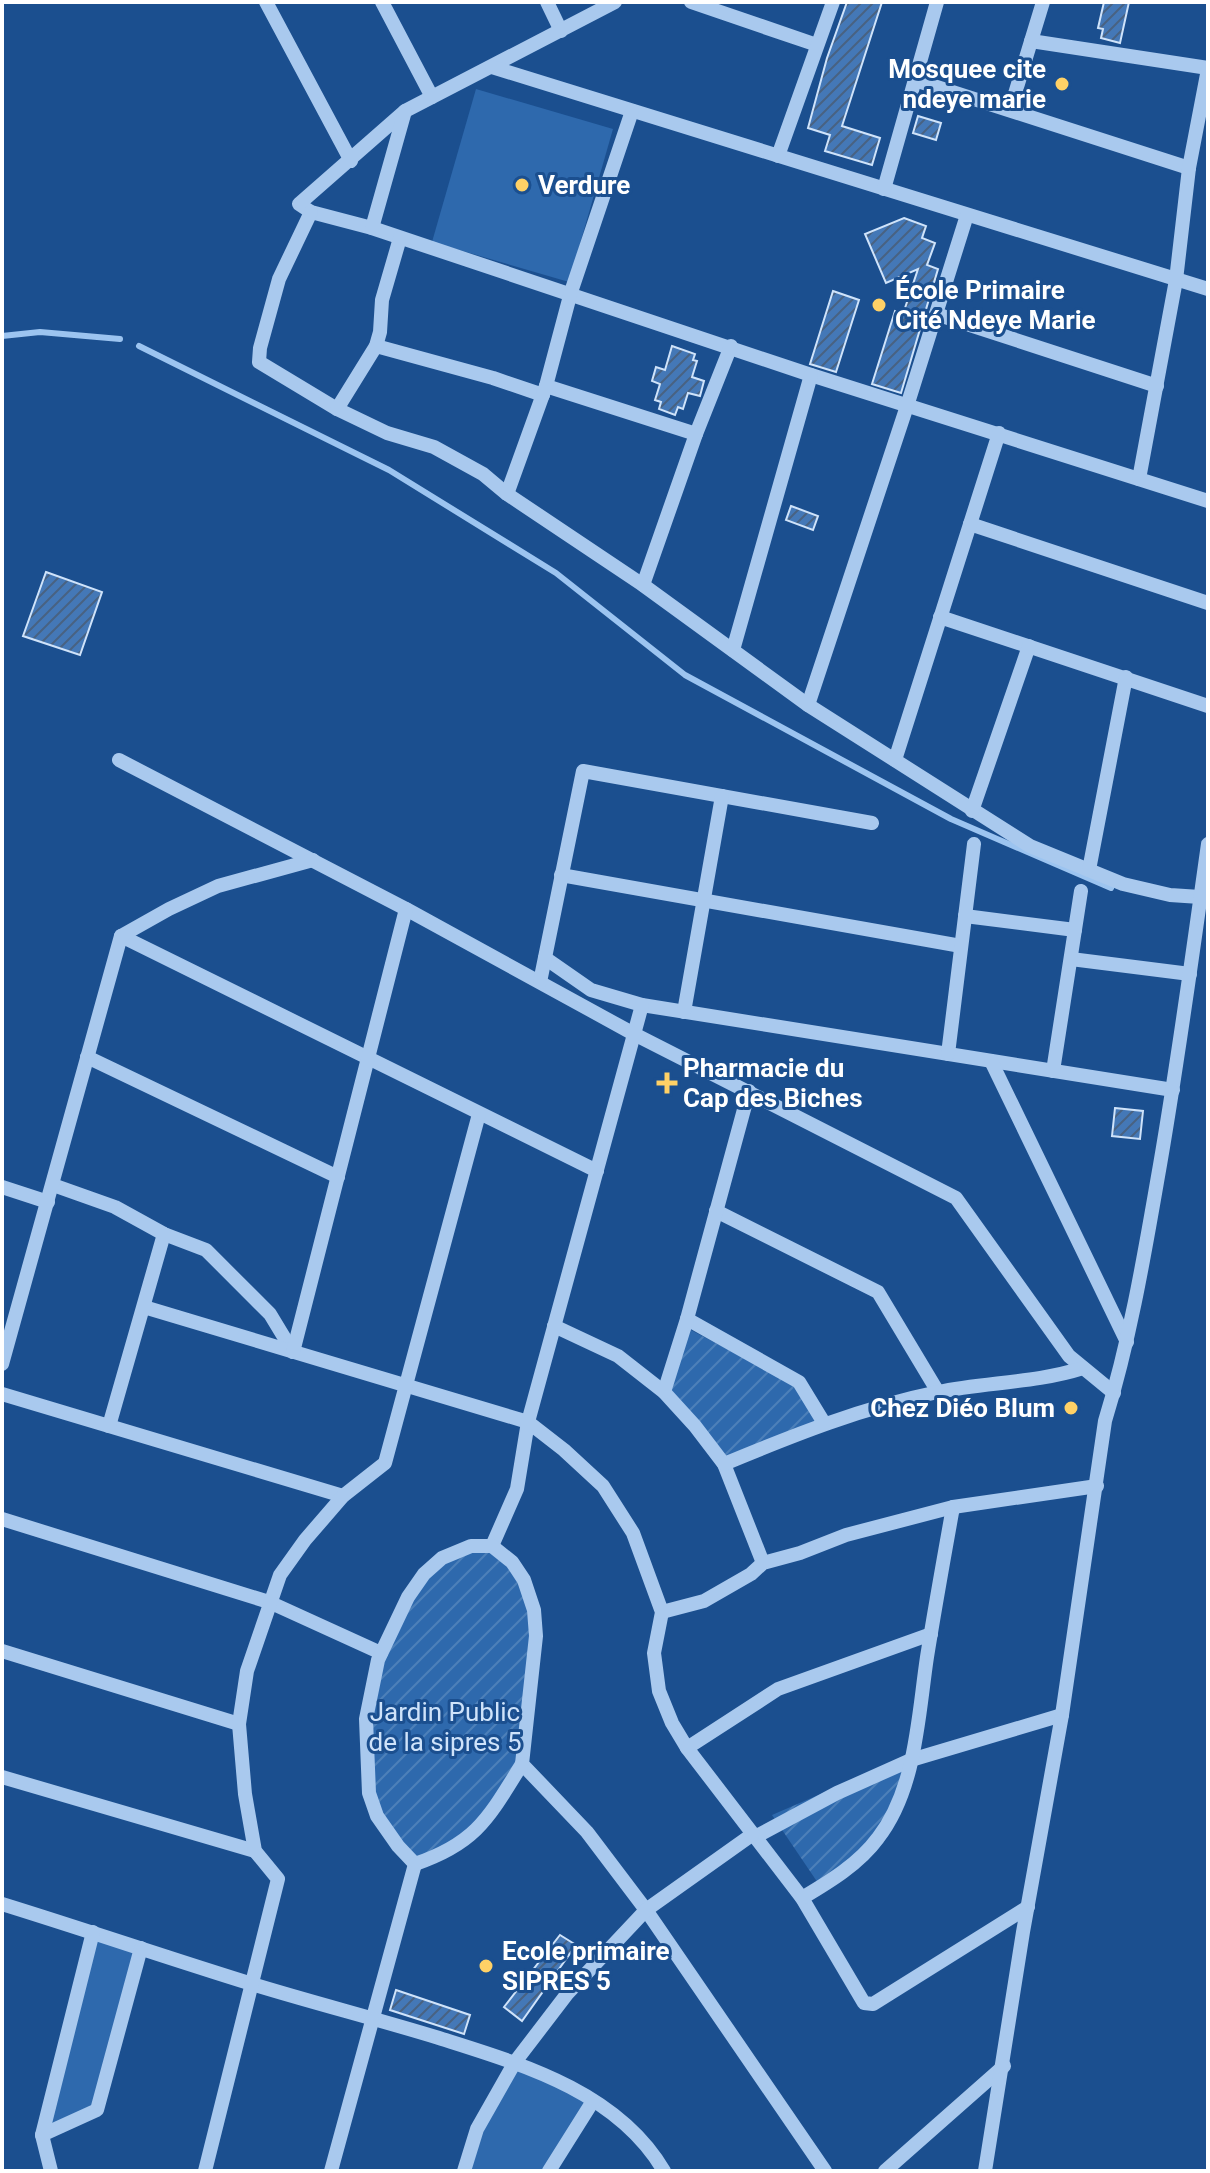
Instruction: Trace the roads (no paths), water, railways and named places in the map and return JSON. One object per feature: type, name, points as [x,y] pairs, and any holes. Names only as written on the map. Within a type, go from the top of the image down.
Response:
[{"type":"street","points":[[266,2],[351,161]]},
{"type":"street","points":[[382,2],[432,97]]},
{"type":"street","points":[[547,2],[561,31]]},
{"type":"street","points":[[615,2],[405,111],[299,204],[311,212],[372,228],[571,292],[811,375],[1208,501]]},
{"type":"street","points":[[691,2],[817,45]]},
{"type":"street","points":[[778,156],[833,2]]},
{"type":"street","points":[[884,189],[937,2]]},
{"type":"street","points":[[1010,110],[1043,2]]},
{"type":"street","points":[[1031,41],[1208,69],[1189,168],[1176,280],[1139,479]]},
{"type":"street","points":[[492,67],[1208,289]]},
{"type":"street","points":[[915,80],[1189,168]]},
{"type":"street","points":[[372,228],[405,111]]},
{"type":"street","points":[[507,494],[545,390],[571,292],[632,111]]},
{"type":"street","points":[[311,212],[279,279],[259,362],[337,409],[387,433],[434,447],[483,474],[808,705],[1030,846],[1123,884],[1170,895],[1200,897]]},
{"type":"street","points":[[808,705],[967,215]]},
{"type":"street","points":[[337,409],[376,346],[382,300],[400,238]]},
{"type":"street","points":[[936,314],[1157,386]]},
{"type":"street","points":[[376,346],[696,434]]},
{"type":"street","points":[[643,585],[696,434],[731,346]]},
{"type":"street","points":[[733,650],[811,375]]},
{"type":"street","points":[[895,760],[999,433]]},
{"type":"street","points":[[970,524],[1208,603]]},
{"type":"street","points":[[940,617],[1208,706]]},
{"type":"street","points":[[972,811],[1029,646]]},
{"type":"street","points":[[1089,870],[1126,677]]},
{"type":"street","points":[[119,760],[406,909],[634,1034],[956,1198],[1069,1356],[1114,1393]]},
{"type":"street","points":[[540,982],[583,771],[872,823]]},
{"type":"street","points":[[684,1012],[722,796]]},
{"type":"street","points":[[948,1054],[974,844]]},
{"type":"street","points":[[985,2171],[1062,1715],[1105,1421],[1140,1280],[1173,1090],[1208,844]]},
{"type":"street","points":[[2,1364],[121,936],[218,886],[313,860]]},
{"type":"street","points":[[561,875],[961,946]]},
{"type":"street","points":[[1053,1071],[1081,891]]},
{"type":"street","points":[[293,1352],[406,909]]},
{"type":"street","points":[[965,916],[1075,930]]},
{"type":"street","points":[[121,936],[597,1171]]},
{"type":"street","points":[[545,958],[591,990],[642,1005],[1173,1090]]},
{"type":"street","points":[[1071,959],[1190,974]]},
{"type":"street","points":[[492,1546],[517,1489],[528,1422],[642,1005]]},
{"type":"street","points":[[87,1057],[338,1177]]},
{"type":"street","points":[[991,1061],[1127,1342]]},
{"type":"street","points":[[664,1392],[749,1091]]},
{"type":"street","points":[[205,2171],[278,1879],[255,1851],[245,1794],[239,1724],[247,1671],[280,1575],[343,1496],[385,1463],[479,1114]]},
{"type":"street","points":[[53,1185],[115,1207],[164,1234],[206,1250],[270,1314],[293,1352]]},
{"type":"street","points":[[2,1187],[48,1202]]},
{"type":"street","points":[[716,1211],[878,1292],[938,1392]]},
{"type":"street","points":[[109,1426],[164,1234]]},
{"type":"street","points":[[144,1307],[528,1422],[603,1486],[633,1533],[662,1612],[654,1653],[659,1691],[672,1723],[687,1748],[802,1898],[864,2003],[869,2005],[1028,1907]]},
{"type":"street","points":[[687,1319],[799,1382],[824,1423]]},
{"type":"street","points":[[554,1326],[618,1356],[664,1392],[695,1426],[724,1464],[763,1563]]},
{"type":"street","points":[[724,1464],[824,1423],[938,1392],[1059,1375],[1083,1368]]},
{"type":"street","points":[[2,1394],[343,1496]]},
{"type":"street","points":[[662,1612],[704,1601],[751,1574],[763,1563],[846,1535],[953,1507],[1097,1486]]},
{"type":"street","points":[[802,1898],[834,1878],[879,1838],[899,1802],[911,1760],[953,1507]]},
{"type":"street","points":[[2,1519],[269,1602],[381,1653]]},
{"type":"street","points":[[471,1546],[492,1546],[512,1562],[524,1580],[534,1610],[536,1636],[522,1764],[499,1802],[473,1835],[444,1854],[415,1864],[377,1816],[369,1793],[366,1719],[381,1653],[408,1597],[424,1574],[442,1558],[471,1546]]},
{"type":"street","points":[[687,1748],[778,1689],[931,1634]]},
{"type":"street","points":[[2,1651],[239,1724]]},
{"type":"street","points":[[464,2171],[477,2129],[515,2062],[567,1994],[646,1910],[754,1836],[837,1793],[911,1760],[1062,1715]]},
{"type":"street","points":[[522,1764],[587,1832],[646,1910],[825,2171]]},
{"type":"street","points":[[2,1777],[255,1851]]},
{"type":"street","points":[[331,2171],[415,1864]]},
{"type":"street","points":[[2,1904],[253,1984],[515,2062],[593,2101],[634,2134],[664,2171]]},
{"type":"street","points":[[51,2171],[42,2135],[93,1932]]},
{"type":"street","points":[[42,2135],[97,2110],[141,1948]]},
{"type":"street","points":[[885,2171],[1004,2066]]},
{"type":"street","points":[[549,2171],[593,2101]]},
{"type":"waterway","points":[[2,336],[40,332],[120,339]]},
{"type":"waterway","points":[[139,346],[389,470],[556,573],[685,675],[951,819],[1111,888]]},
{"type":"place","name":"Mosquee cite ndeye marie","points":[[1062,84]]},
{"type":"place","name":"Verdure","points":[[522,185]]},
{"type":"place","name":"École Primaire Cité Ndeye Marie","points":[[879,305]]},
{"type":"place","name":"Pharmacie du Cap des Biches","points":[[667,1083]]},
{"type":"place","name":"Chez Diéo Blum","points":[[1071,1408]]},
{"type":"place","name":"Ecole primaire SIPRES 5","points":[[486,1966]]},
{"type":"park label","name":"Jardin Public de la sipres 5","points":[[445,1727]]}]
